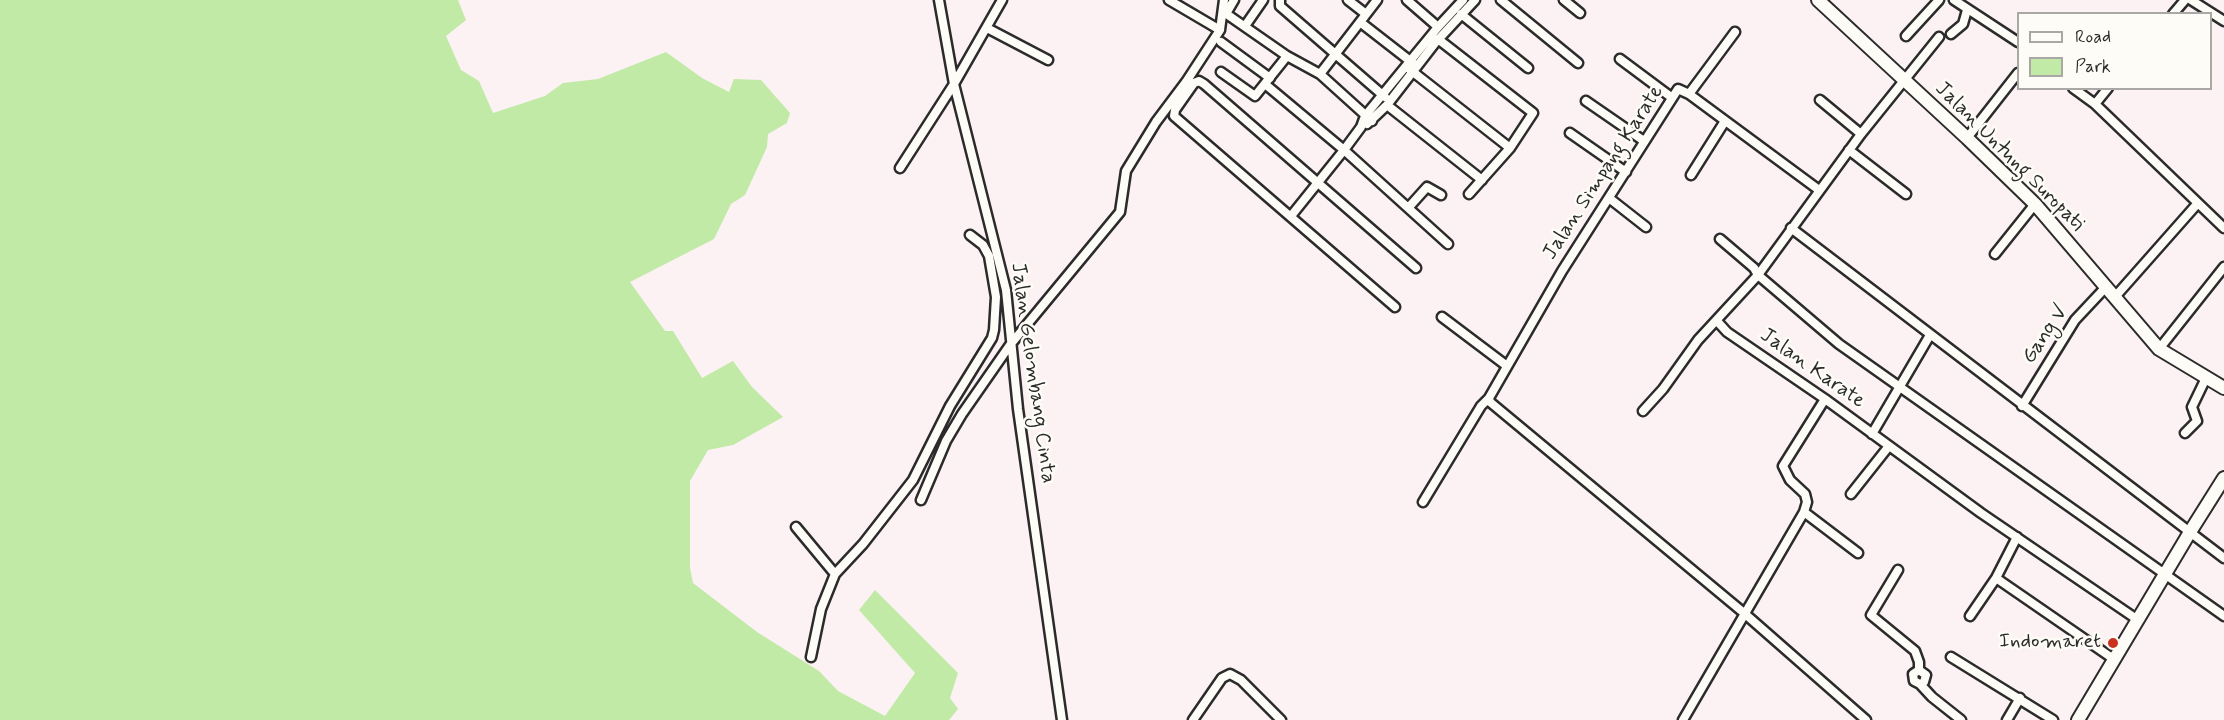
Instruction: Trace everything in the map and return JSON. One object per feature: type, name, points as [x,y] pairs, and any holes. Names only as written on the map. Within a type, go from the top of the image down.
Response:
[{"type":"main road","name":"Jalan Untung Suropati","points":[[1818,0],[2035,204],[2159,349],[2224,388]]},
{"type":"main road","points":[[2078,720],[2190,532],[2220,494],[2224,478]]},
{"type":"street","name":"Jalan Gelombang Cinta","points":[[939,0],[954,84],[1006,290],[1010,345],[1062,720]]},
{"type":"street","points":[[900,168],[954,84],[1002,0]]},
{"type":"street","points":[[1169,0],[1220,30]]},
{"type":"street","points":[[921,500],[946,441],[962,414],[1010,345],[1120,212],[1126,171],[1156,122],[1220,30],[1224,0]]},
{"type":"street","points":[[1234,0],[1227,12],[1228,15],[1287,56],[1320,74],[1369,118]]},
{"type":"street","points":[[1245,26],[1263,0]]},
{"type":"street","points":[[1280,0],[1280,6],[1482,180]]},
{"type":"street","points":[[1348,0],[1411,66],[1510,147]]},
{"type":"street","points":[[1320,74],[1377,0]]},
{"type":"street","points":[[1407,0],[1438,27]]},
{"type":"street","points":[[1291,216],[1361,127],[1387,100],[1438,27],[1475,0]]},
{"type":"street","points":[[1501,0],[1578,63]]},
{"type":"street","points":[[1564,0],[1580,13]]},
{"type":"street","points":[[1906,36],[1939,0]]},
{"type":"street","points":[[1954,0],[2017,41]]},
{"type":"street","points":[[2175,12],[2185,0]]},
{"type":"street","points":[[2191,0],[2210,12]]},
{"type":"street","points":[[1411,66],[1438,39],[1461,8]]},
{"type":"street","points":[[1461,8],[1528,68]]},
{"type":"street","points":[[1952,34],[1963,24],[1967,10]]},
{"type":"street","points":[[987,28],[1048,60]]},
{"type":"street","points":[[1689,94],[1735,32]]},
{"type":"street","points":[[1643,411],[1664,389],[1698,340],[1758,275],[1861,134],[1939,37]]},
{"type":"street","points":[[1438,39],[1533,113],[1510,147],[1469,194]]},
{"type":"street","points":[[1221,42],[1268,81],[1448,244]]},
{"type":"street","points":[[1221,72],[1257,95],[1287,56]]},
{"type":"street","points":[[1620,59],[1671,97]]},
{"type":"street","points":[[1967,138],[2017,76]]},
{"type":"street","points":[[1395,307],[1174,117],[1175,110],[1194,83],[1199,81],[1204,84],[1416,268]]},
{"type":"street","name":"Jalan Simpang Karate","points":[[1423,502],[1489,396],[1562,271],[1678,89],[1689,94],[1819,190]]},
{"type":"street","points":[[2076,90],[2095,104],[2224,228]]},
{"type":"street","points":[[2095,104],[2106,90]]},
{"type":"street","points":[[1820,100],[1861,134]]},
{"type":"street","points":[[1586,101],[1644,141]]},
{"type":"street","points":[[1691,175],[1725,121]]},
{"type":"street","points":[[1570,133],[1626,172]]},
{"type":"street","points":[[1849,150],[1906,194]]},
{"type":"street","points":[[1409,207],[1427,187],[1441,195]]},
{"type":"street","points":[[1609,198],[1646,227]]},
{"type":"street","name":"Gang V","points":[[2022,406],[2075,320],[2110,293],[2198,203]]},
{"type":"street","points":[[1995,254],[2035,204]]},
{"type":"street","points":[[1791,228],[2224,558]]},
{"type":"street","points":[[811,657],[821,609],[835,574],[863,544],[914,480],[950,406],[992,338],[996,297],[989,256],[983,245],[970,235]]},
{"type":"street","points":[[1720,239],[1754,268],[1758,275],[1839,344],[2224,616]]},
{"type":"street","points":[[2159,349],[2224,267]]},
{"type":"street","points":[[1442,316],[1507,366]]},
{"type":"street","name":"Jalan Karate","points":[[1717,321],[1727,332],[2138,620]]},
{"type":"street","points":[[1872,434],[1930,335]]},
{"type":"street","points":[[2185,433],[2196,423],[2192,407],[2206,378]]},
{"type":"street","points":[[1489,396],[1490,402],[1499,410],[1744,613],[1866,720]]},
{"type":"street","points":[[1683,720],[1804,512],[1807,502],[1805,494],[1790,480],[1783,466],[1825,399]]},
{"type":"street","points":[[1851,494],[1889,446]]},
{"type":"street","points":[[1804,512],[1858,553]]},
{"type":"street","points":[[796,527],[835,574]]},
{"type":"street","points":[[1970,616],[1996,578],[2017,537]]},
{"type":"street","points":[[1898,570],[1871,615],[1915,651],[1919,662],[1918,670],[1912,676],[1915,683],[1920,684],[1932,697],[1961,720]]},
{"type":"street","points":[[1996,578],[2115,660]]},
{"type":"street","points":[[1951,657],[2053,720]]},
{"type":"street","points":[[1193,720],[1222,678],[1230,674],[1241,680],[1281,720]]},
{"type":"street","points":[[2007,720],[2020,698]]},
{"type":"green space","points":[[0,0],[458,0],[466,20],[446,36],[461,70],[479,81],[493,113],[545,96],[563,83],[598,79],[666,52],[702,78],[729,92],[734,79],[761,80],[790,113],[787,123],[768,134],[767,147],[745,195],[731,204],[714,239],[630,282],[665,331],[673,331],[702,378],[733,361],[752,387],[783,417],[733,445],[708,450],[690,481],[690,568],[693,583],[757,632],[819,671],[838,691],[885,716],[915,673],[859,610],[875,590],[958,673],[950,698],[958,709],[949,720],[0,720]]},
{"type":"place","name":"Indomaret","points":[[2113,643]]}]
